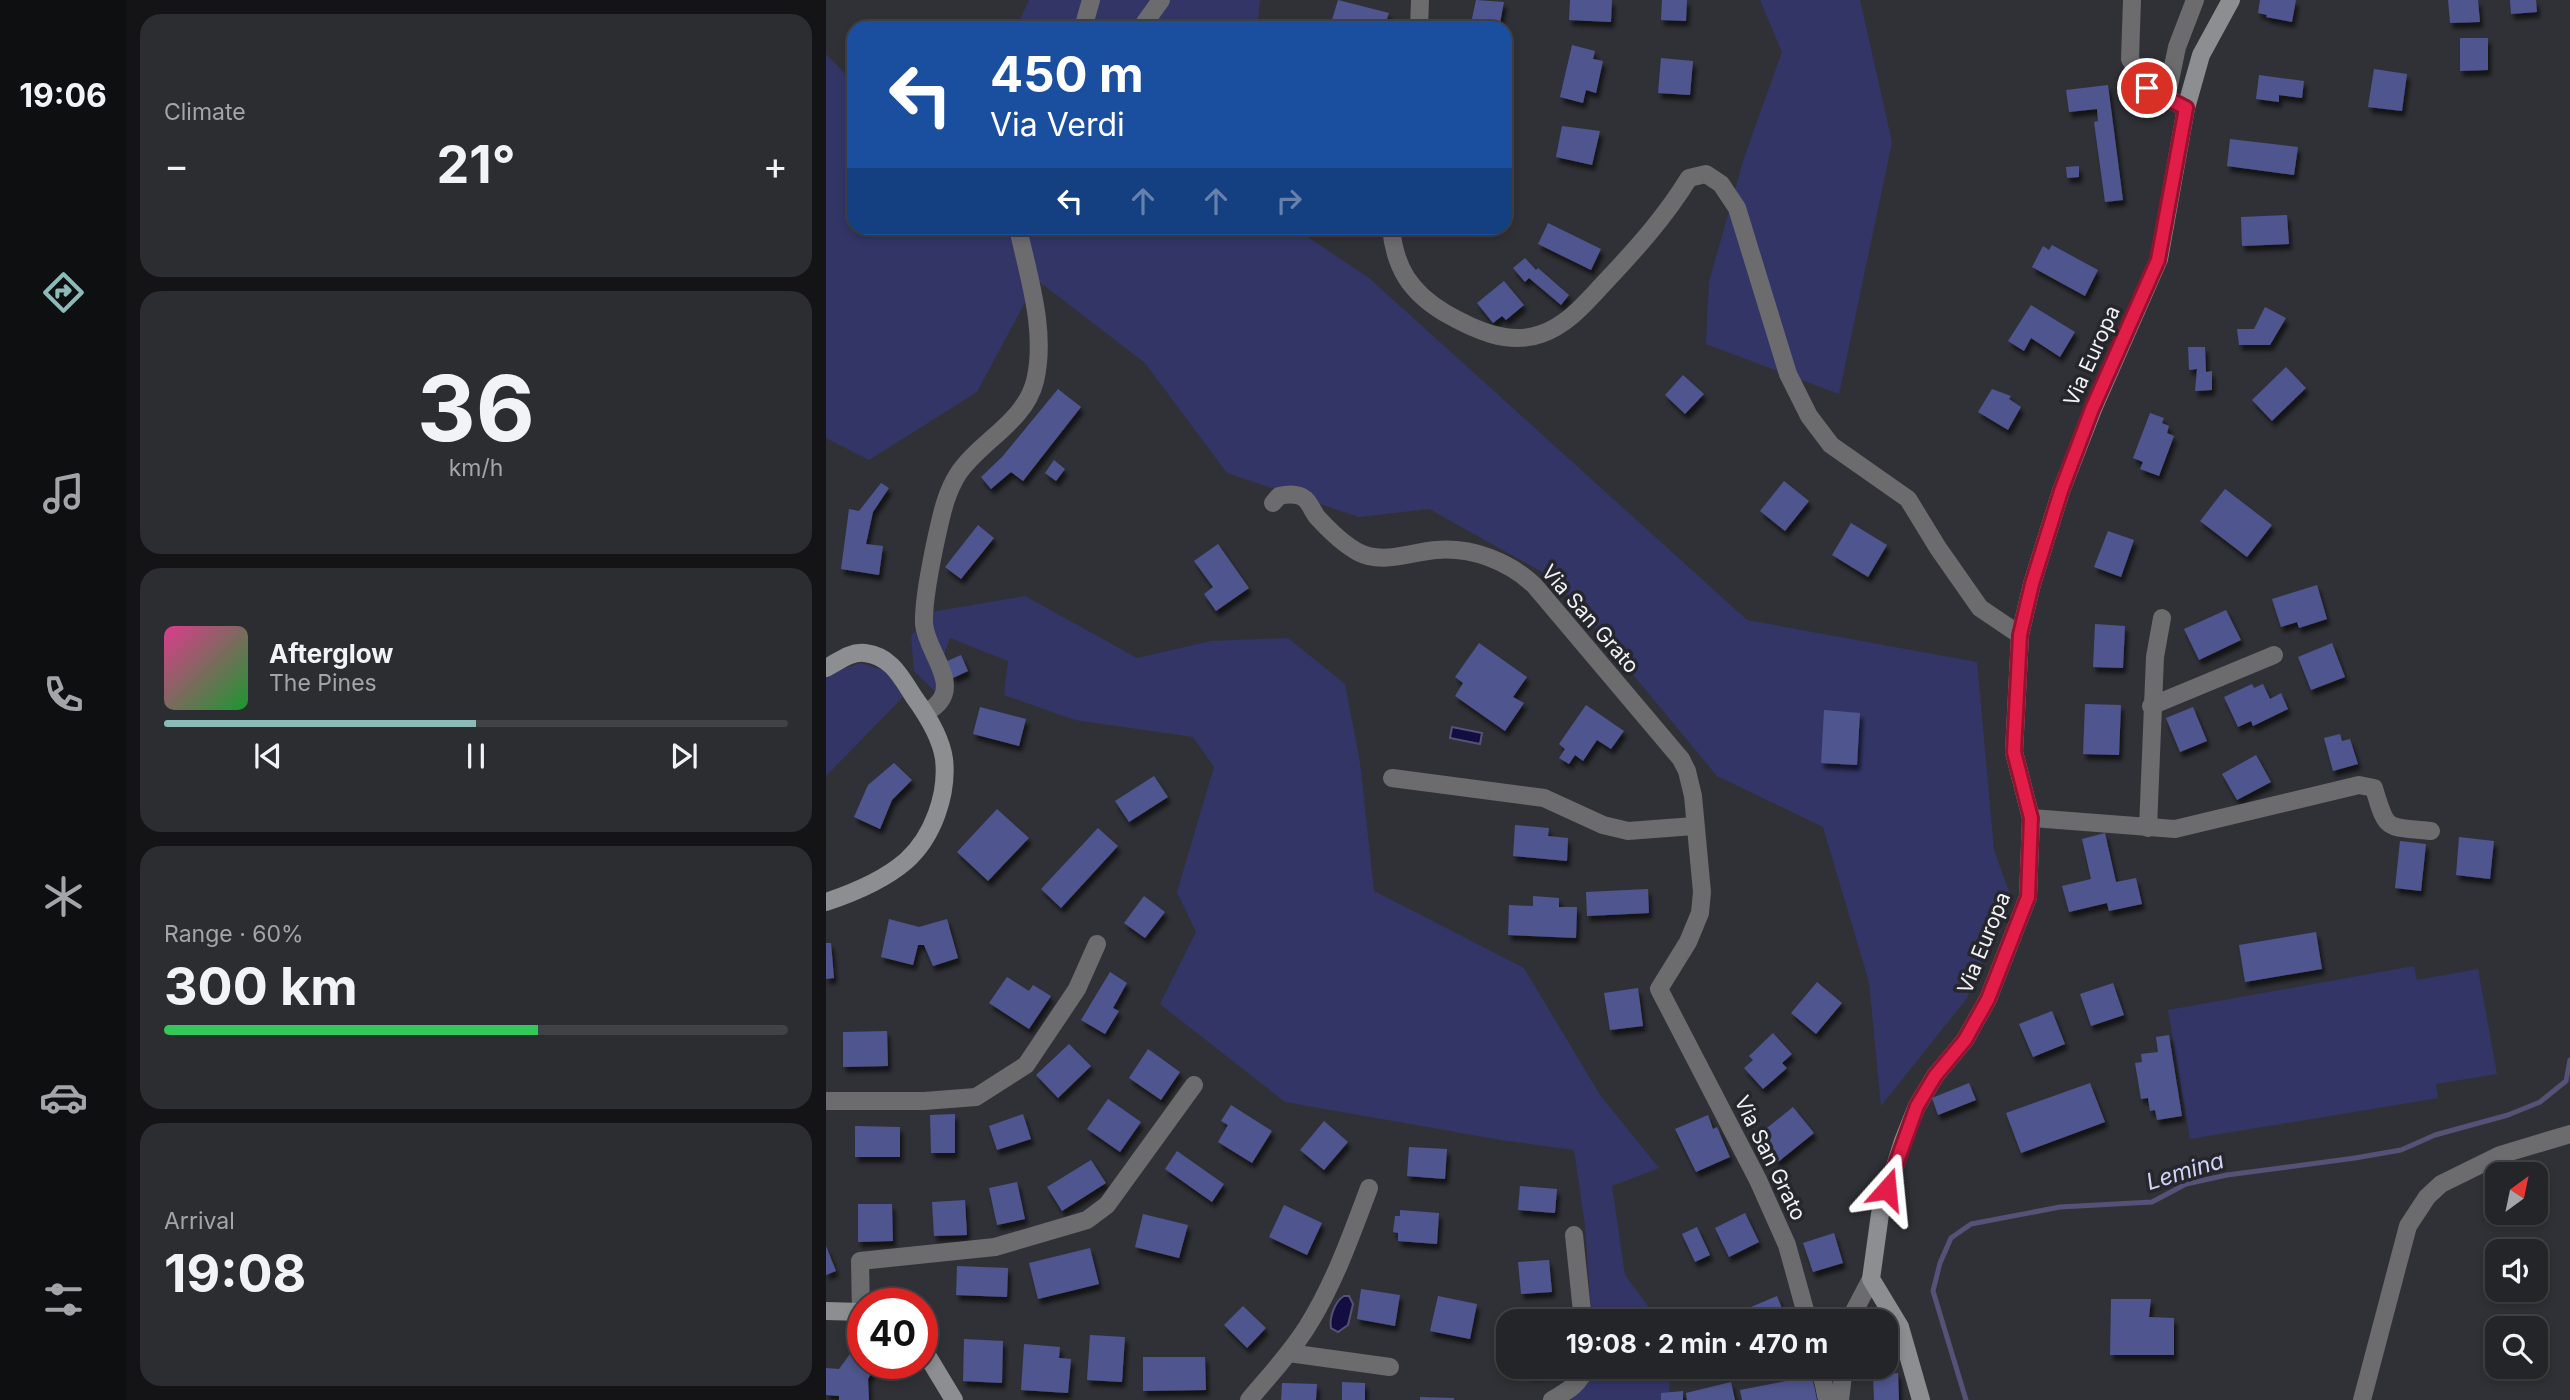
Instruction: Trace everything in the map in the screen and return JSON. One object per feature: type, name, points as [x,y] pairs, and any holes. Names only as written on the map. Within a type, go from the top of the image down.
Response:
[{"type":"street","points":[[1085,21],[1091,0]]},
{"type":"street","points":[[1146,21],[1161,0]]},
{"type":"street","points":[[1419,21],[1420,0]]},
{"type":"street","points":[[2132,0],[2130,59],[2147,88],[2186,108]]},
{"type":"street","points":[[2166,100],[2177,47],[2195,0]]},
{"type":"street","name":"Via Europa","points":[[1871,1279],[1880,1214],[1917,1106],[1935,1076],[1965,1040],[1988,999],[2028,897],[2031,818],[2014,752],[2020,635],[2032,584],[2061,491],[2092,409],[2158,260],[2186,108],[2200,55],[2231,0]]},
{"type":"street","points":[[1392,235],[1403,276],[1435,306],[1469,327],[1506,338],[1539,335],[1568,321],[1646,240],[1670,210],[1689,178],[1706,174],[1721,184],[1737,208],[1788,374],[1809,416],[1831,445],[1908,499],[1980,608],[2020,635]]},
{"type":"street","points":[[925,713],[939,706],[945,694],[944,678],[924,626],[931,563],[946,497],[958,474],[969,461],[1009,424],[1035,382],[1037,319],[1019,235]]},
{"type":"street","name":"Via San Grato","points":[[1273,503],[1279,496],[1292,494],[1305,499],[1317,516],[1342,540],[1358,552],[1378,559],[1435,550],[1469,552],[1492,558],[1526,578],[1681,759],[1693,796],[1702,892],[1700,913],[1688,942],[1659,989],[1758,1180],[1787,1245],[1805,1309]]},
{"type":"street","points":[[2148,828],[2151,706],[2155,657],[2162,618]]},
{"type":"street","points":[[826,668],[853,653],[863,652],[887,660],[925,713],[944,759],[942,796],[929,831],[918,848],[905,862],[848,895],[826,902]]},
{"type":"street","points":[[2151,706],[2274,655]]},
{"type":"street","points":[[1392,778],[1544,798],[1603,825],[1628,831],[1694,826]]},
{"type":"street","points":[[2031,818],[2175,829],[2205,824],[2359,785],[2374,788],[2384,820],[2392,827],[2431,831]]},
{"type":"street","points":[[826,1101],[924,1101],[976,1097],[1026,1065],[1077,989],[1097,944]]},
{"type":"street","points":[[861,1288],[860,1261],[995,1247],[1087,1220],[1107,1205],[1194,1085]]},
{"type":"street","points":[[2362,1400],[2408,1226],[2427,1197],[2441,1184],[2500,1155],[2570,1134]]},
{"type":"street","points":[[1249,1400],[1307,1327],[1331,1282],[1369,1188]]},
{"type":"street","points":[[1574,1235],[1582,1309]]},
{"type":"street","points":[[1855,1309],[1871,1279]]},
{"type":"street","points":[[1871,1279],[1900,1326],[1921,1400]]},
{"type":"street","points":[[826,1311],[847,1312]]},
{"type":"street","points":[[1289,1353],[1390,1367]]},
{"type":"street","points":[[938,1374],[954,1400]]},
{"type":"street","points":[[1552,1400],[1581,1379]]},
{"type":"street","points":[[1823,1379],[1827,1400]]},
{"type":"street","points":[[1840,1400],[1843,1379]]},
{"type":"shaded area","points":[[1029,0],[1260,0],[1258,21],[1019,21]]},
{"type":"shaded area","points":[[1760,0],[1860,0],[1892,142],[1839,394],[1706,344],[1709,282],[1744,158],[1782,52]]},
{"type":"shaded area","points":[[826,54],[847,76],[847,235],[1304,235],[1369,278],[1747,620],[1977,662],[1994,850],[2010,894],[1967,998],[1881,1106],[1869,982],[1823,827],[1717,776],[1553,578],[1429,509],[1359,517],[1227,473],[1145,363],[1037,280],[977,392],[869,460],[826,438]]},
{"type":"shaded area","points":[[1025,596],[1137,658],[1211,641],[1288,638],[1345,684],[1360,763],[1374,891],[1524,968],[1600,1095],[1659,1168],[1612,1186],[1625,1275],[1650,1309],[1591,1309],[1585,1225],[1574,1150],[1285,1102],[1160,1004],[1196,932],[1177,892],[1214,767],[1193,737],[1075,720],[1004,695],[1008,661],[950,638],[943,657],[948,704],[914,671],[911,636],[931,612]]},
{"type":"shaded area","points":[[861,663],[887,671],[903,697],[826,776],[826,677]]},
{"type":"shaded area","points":[[1452,727],[1482,733],[1480,744],[1450,738]]},
{"type":"shaded area","points":[[2414,966],[2417,980],[2478,969],[2497,1074],[2436,1084],[2438,1098],[2190,1139],[2168,1010]]},
{"type":"shaded area","points":[[1344,1296],[1349,1296],[1353,1304],[1348,1325],[1338,1332],[1331,1328],[1331,1319],[1335,1306]]},
{"type":"shaded area","points":[[1589,1379],[1671,1379],[1668,1400],[1571,1400]]},
{"type":"building","points":[[1338,0],[1389,13],[1386,21],[1332,21]]},
{"type":"building","points":[[1476,0],[1504,2],[1500,21],[1472,21]]},
{"type":"building","points":[[1570,0],[1612,0],[1611,22],[1569,20]]},
{"type":"building","points":[[1662,0],[1687,0],[1686,21],[1661,20]]},
{"type":"building","points":[[2260,0],[2296,0],[2292,22],[2258,13]]},
{"type":"building","points":[[2448,0],[2478,0],[2480,22],[2450,23]]},
{"type":"building","points":[[2510,0],[2536,0],[2537,12],[2511,14]]},
{"type":"building","points":[[2460,38],[2488,38],[2488,70],[2460,71]]},
{"type":"building","points":[[1572,45],[1595,51],[1593,59],[1603,61],[1596,93],[1586,90],[1583,103],[1560,97]]},
{"type":"building","points":[[1661,58],[1693,61],[1690,95],[1658,93]]},
{"type":"building","points":[[2374,69],[2407,74],[2402,111],[2368,107]]},
{"type":"building","points":[[2259,75],[2304,81],[2302,98],[2279,95],[2279,102],[2256,99]]},
{"type":"building","points":[[2108,85],[2123,200],[2105,202],[2094,122],[2098,121],[2097,109],[2069,112],[2066,90]]},
{"type":"building","points":[[1562,126],[1600,131],[1592,165],[1556,157]]},
{"type":"building","points":[[2230,139],[2298,147],[2294,175],[2227,166]]},
{"type":"building","points":[[2079,166],[2079,177],[2067,178],[2066,167]]},
{"type":"building","points":[[2287,215],[2289,244],[2242,246],[2241,217]]},
{"type":"building","points":[[1548,223],[1601,249],[1591,270],[1538,244]]},
{"type":"building","points":[[2052,245],[2098,270],[2085,296],[2032,267],[2043,246],[2049,250]]},
{"type":"building","points":[[1525,258],[1536,270],[1538,268],[1569,295],[1561,305],[1529,278],[1525,282],[1513,268]]},
{"type":"building","points":[[1504,281],[1524,305],[1506,320],[1502,316],[1493,323],[1477,303]]},
{"type":"building","points":[[2031,305],[2075,332],[2060,357],[2031,338],[2024,351],[2008,341]]},
{"type":"building","points":[[2265,307],[2286,318],[2270,345],[2239,345],[2237,329],[2254,329]]},
{"type":"building","points":[[2188,347],[2205,347],[2206,372],[2212,371],[2212,390],[2195,391],[2197,369],[2189,370]]},
{"type":"building","points":[[2286,367],[2306,388],[2272,421],[2252,400]]},
{"type":"building","points":[[1683,375],[1704,394],[1685,414],[1665,395]]},
{"type":"building","points":[[1058,389],[1081,407],[1023,481],[1011,472],[991,489],[981,477],[1002,457]]},
{"type":"building","points":[[1992,389],[2011,396],[2009,399],[2021,407],[2008,430],[1978,412]]},
{"type":"building","points":[[2150,413],[2164,418],[2162,423],[2169,426],[2167,433],[2174,436],[2159,476],[2140,469],[2143,462],[2133,458]]},
{"type":"building","points":[[1054,460],[1065,469],[1056,481],[1045,473]]},
{"type":"building","points":[[1784,481],[1809,501],[1785,531],[1760,511]]},
{"type":"building","points":[[881,483],[889,488],[873,512],[866,544],[883,546],[879,575],[841,569],[849,509],[859,511]]},
{"type":"building","points":[[2225,489],[2272,525],[2247,557],[2200,521]]},
{"type":"building","points":[[1851,523],[1887,545],[1868,577],[1832,555]]},
{"type":"building","points":[[978,525],[994,538],[961,579],[945,567]]},
{"type":"building","points":[[2108,531],[2134,540],[2121,577],[2094,567]]},
{"type":"building","points":[[1218,544],[1249,588],[1216,611],[1204,594],[1213,587],[1194,561]]},
{"type":"building","points":[[2317,585],[2327,619],[2299,628],[2297,622],[2281,627],[2272,599]]},
{"type":"building","points":[[2226,610],[2241,640],[2199,660],[2184,629]]},
{"type":"building","points":[[2095,624],[2125,626],[2123,668],[2093,667]]},
{"type":"building","points":[[1479,643],[1527,677],[1513,697],[1524,703],[1505,731],[1455,696],[1463,683],[1455,677]]},
{"type":"building","points":[[2332,643],[2345,677],[2311,690],[2298,657]]},
{"type":"building","points":[[961,655],[968,671],[953,678],[945,662]]},
{"type":"building","points":[[2252,684],[2254,688],[2263,684],[2270,699],[2281,693],[2288,709],[2253,726],[2251,721],[2238,727],[2224,697]]},
{"type":"building","points":[[2085,704],[2121,705],[2119,755],[2083,754]]},
{"type":"building","points":[[1586,705],[1624,731],[1611,749],[1597,740],[1583,761],[1575,755],[1569,764],[1559,758],[1565,749],[1559,744]]},
{"type":"building","points":[[980,707],[1026,719],[1019,746],[973,734]]},
{"type":"building","points":[[2193,707],[2207,741],[2180,752],[2166,718]]},
{"type":"building","points":[[1824,710],[1860,713],[1857,765],[1821,763]]},
{"type":"building","points":[[2340,734],[2342,741],[2350,739],[2358,764],[2333,771],[2324,738]]},
{"type":"building","points":[[2256,755],[2271,782],[2237,800],[2222,774]]},
{"type":"building","points":[[894,763],[912,780],[892,800],[880,829],[854,817],[868,785]]},
{"type":"building","points":[[1154,776],[1168,797],[1129,822],[1115,801]]},
{"type":"building","points":[[997,809],[1029,838],[988,881],[957,852]]},
{"type":"building","points":[[1515,825],[1549,828],[1548,836],[1568,838],[1567,861],[1513,856]]},
{"type":"building","points":[[1098,828],[1118,846],[1061,908],[1041,889]]},
{"type":"building","points":[[2105,833],[2116,882],[2136,878],[2142,904],[2109,911],[2107,903],[2069,912],[2062,886],[2091,879],[2082,839]]},
{"type":"building","points":[[2459,837],[2494,841],[2490,879],[2456,875]]},
{"type":"building","points":[[2400,841],[2426,844],[2421,891],[2395,888]]},
{"type":"building","points":[[1648,889],[1649,913],[1587,916],[1586,892]]},
{"type":"building","points":[[1144,896],[1165,912],[1145,938],[1124,923]]},
{"type":"building","points":[[1533,896],[1559,898],[1559,907],[1577,907],[1576,938],[1508,935],[1509,905],[1533,906]]},
{"type":"building","points":[[889,919],[919,927],[947,919],[958,958],[933,966],[924,945],[918,945],[913,965],[881,957]]},
{"type":"building","points":[[2316,932],[2322,969],[2245,982],[2239,945]]},
{"type":"building","points":[[826,943],[831,943],[834,978],[826,979]]},
{"type":"building","points":[[1110,972],[1127,983],[1113,1008],[1119,1011],[1105,1034],[1081,1020]]},
{"type":"building","points":[[1007,977],[1029,991],[1033,985],[1051,996],[1029,1029],[989,1003]]},
{"type":"building","points":[[1817,982],[1842,1003],[1816,1034],[1791,1013]]},
{"type":"building","points":[[2113,983],[2124,1015],[2091,1026],[2080,994]]},
{"type":"building","points":[[1638,988],[1643,1026],[1610,1030],[1604,993]]},
{"type":"building","points":[[2052,1011],[2065,1044],[2033,1057],[2019,1024]]},
{"type":"building","points":[[887,1031],[888,1066],[843,1067],[843,1032]]},
{"type":"building","points":[[1773,1033],[1792,1054],[1782,1063],[1787,1068],[1763,1089],[1744,1068],[1753,1060],[1749,1056]]},
{"type":"building","points":[[2169,1035],[2182,1116],[2157,1120],[2155,1110],[2150,1111],[2148,1098],[2141,1099],[2135,1063],[2142,1062],[2141,1054],[2158,1052],[2156,1037]]},
{"type":"building","points":[[1069,1044],[1091,1066],[1058,1098],[1036,1075]]},
{"type":"building","points":[[1148,1049],[1180,1072],[1161,1100],[1129,1078]]},
{"type":"building","points":[[1969,1083],[1976,1100],[1938,1115],[1932,1098]]},
{"type":"building","points":[[2090,1083],[2105,1122],[2021,1153],[2006,1113]]},
{"type":"building","points":[[1108,1099],[1141,1122],[1120,1152],[1087,1129]]},
{"type":"building","points":[[1231,1105],[1272,1131],[1252,1163],[1218,1142],[1228,1125],[1221,1121]]},
{"type":"building","points":[[1793,1107],[1814,1133],[1778,1162],[1757,1136]]},
{"type":"building","points":[[955,1114],[955,1153],[931,1153],[930,1115]]},
{"type":"building","points":[[1023,1114],[1031,1139],[997,1150],[989,1126]]},
{"type":"building","points":[[1708,1115],[1713,1129],[1717,1127],[1730,1157],[1696,1172],[1675,1129]]},
{"type":"building","points":[[1324,1121],[1348,1142],[1324,1170],[1300,1150]]},
{"type":"building","points":[[855,1126],[900,1127],[900,1157],[855,1157]]},
{"type":"building","points":[[1409,1147],[1447,1149],[1445,1179],[1407,1176]]},
{"type":"building","points":[[1177,1151],[1224,1184],[1212,1202],[1165,1169]]},
{"type":"building","points":[[1091,1160],[1106,1183],[1062,1211],[1047,1187]]},
{"type":"building","points":[[1017,1182],[1025,1219],[997,1225],[989,1188]]},
{"type":"building","points":[[1520,1186],[1557,1189],[1555,1213],[1518,1210]]},
{"type":"building","points":[[965,1200],[967,1235],[934,1236],[932,1202]]},
{"type":"building","points":[[858,1204],[892,1204],[893,1241],[858,1242]]},
{"type":"building","points":[[1284,1205],[1322,1223],[1307,1255],[1269,1237]]},
{"type":"building","points":[[1400,1210],[1439,1213],[1437,1244],[1398,1241],[1398,1233],[1393,1232],[1395,1216],[1400,1216]]},
{"type":"building","points":[[1745,1213],[1759,1242],[1729,1257],[1715,1228]]},
{"type":"building","points":[[1143,1214],[1188,1225],[1179,1258],[1135,1247]]},
{"type":"building","points":[[1697,1227],[1710,1255],[1695,1262],[1682,1234]]},
{"type":"building","points":[[1834,1233],[1843,1263],[1813,1272],[1803,1243]]},
{"type":"building","points":[[826,1246],[836,1271],[826,1275]]},
{"type":"building","points":[[1090,1248],[1099,1284],[1038,1299],[1029,1263]]},
{"type":"building","points":[[1549,1260],[1552,1292],[1521,1294],[1518,1262]]},
{"type":"building","points":[[957,1266],[1008,1268],[1007,1297],[956,1295]]},
{"type":"building","points":[[1361,1289],[1400,1295],[1395,1326],[1357,1319]]},
{"type":"building","points":[[1438,1296],[1477,1304],[1470,1339],[1430,1331]]},
{"type":"building","points":[[1777,1296],[1782,1309],[1746,1309]]},
{"type":"building","points":[[2111,1299],[2151,1299],[2149,1317],[2174,1318],[2174,1355],[2110,1355]]},
{"type":"building","points":[[1243,1306],[1266,1328],[1247,1348],[1224,1325]]},
{"type":"building","points":[[1090,1335],[1125,1337],[1122,1382],[1087,1380]]},
{"type":"building","points":[[964,1339],[1003,1341],[1002,1383],[963,1381]]},
{"type":"building","points":[[1024,1344],[1060,1347],[1059,1358],[1071,1359],[1068,1393],[1021,1390]]},
{"type":"building","points":[[1143,1357],[1205,1357],[1206,1390],[1143,1391]]},
{"type":"building","points":[[847,1358],[847,1379],[868,1379],[869,1400],[839,1400],[839,1396],[826,1395],[826,1368],[839,1369]]},
{"type":"building","points":[[1898,1373],[1899,1400],[1874,1400],[1873,1379],[1898,1379]]},
{"type":"building","points":[[1797,1379],[1813,1379],[1817,1400],[1742,1400],[1740,1390]]},
{"type":"building","points":[[1342,1382],[1365,1383],[1365,1400],[1342,1400]]},
{"type":"building","points":[[1731,1382],[1735,1400],[1687,1400],[1686,1393]]},
{"type":"building","points":[[1282,1383],[1317,1384],[1316,1400],[1281,1400]]},
{"type":"building","points":[[1683,1391],[1683,1400],[1661,1400],[1661,1393]]},
{"type":"building","points":[[1420,1397],[1454,1398],[1454,1400],[1420,1400]]},
{"type":"waterway","name":"Lemina","points":[[1966,1400],[1933,1291],[1940,1263],[1951,1238],[1971,1224],[2060,1207],[2152,1202],[2186,1184],[2227,1175],[2401,1150],[2435,1135],[2508,1115],[2540,1102],[2566,1081],[2570,1060]]},
{"type":"route","points":[[1887,1189],[1917,1106],[1935,1076],[1965,1040],[1988,999],[2028,897],[2031,818],[2014,752],[2020,635],[2032,584],[2061,491],[2092,409],[2158,260],[2186,108],[2147,88]]}]
